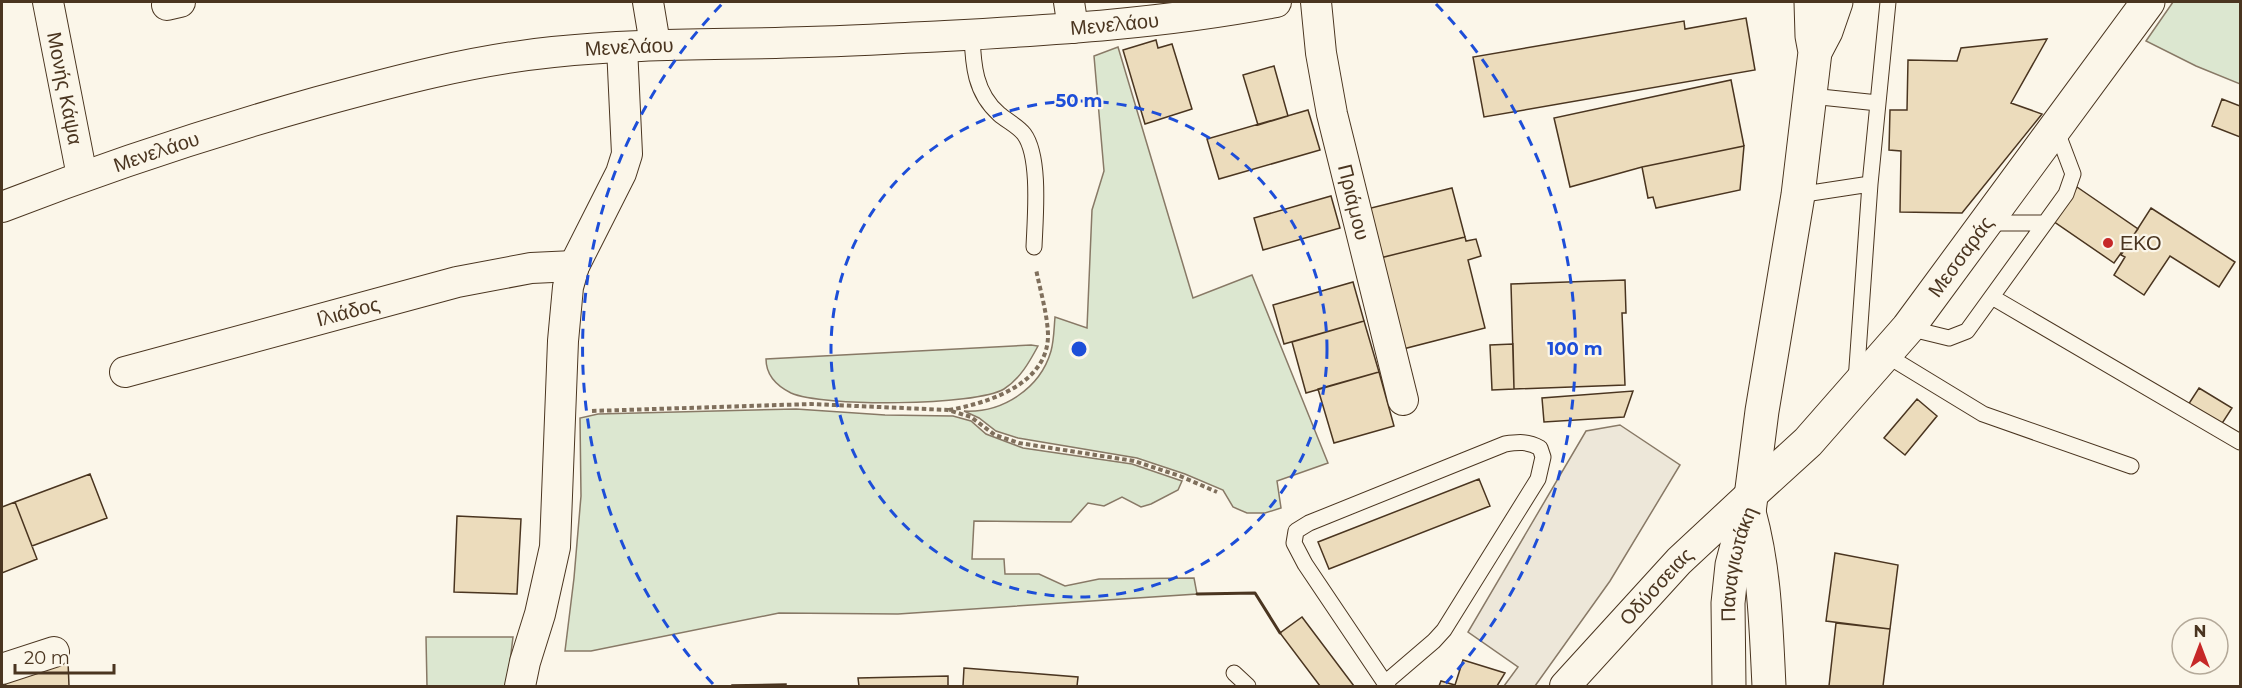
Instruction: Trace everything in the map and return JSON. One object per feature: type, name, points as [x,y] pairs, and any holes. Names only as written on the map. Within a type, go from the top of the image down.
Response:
[{"type":"main road","points":[[1751,502],[1762,411],[1798,195],[1811,96],[1815,52],[1811,2]]},
{"type":"main road","points":[[1815,52],[1826,31],[1836,2]]},
{"type":"main road","name":"Μεσσαράς","points":[[1751,502],[1855,390],[1908,328],[2148,2]]},
{"type":"main road","name":"Παναγιωτάκη","points":[[1729,687],[1728,603],[1732,565],[1751,502]]},
{"type":"main road","name":"Παναγιωτάκη","points":[[1751,502],[1766,608],[1769,687]]},
{"type":"street","name":"Μονής Κάψα","points":[[48,2],[82,176]]},
{"type":"street","points":[[648,2],[655,44]]},
{"type":"street","name":"Μενελάου","points":[[2,207],[82,176],[253,120],[420,76],[501,59],[549,52],[655,44],[814,42],[972,34],[1071,15],[1211,14],[1276,2]]},
{"type":"street","name":"Πριάμου","points":[[1316,2],[1321,53],[1332,114],[1403,400]]},
{"type":"street","points":[[520,687],[549,580],[555,547],[565,309],[568,286],[574,266],[625,164],[627,136],[622,47]]},
{"type":"street","name":"Ιλιάδος","points":[[125,372],[457,282],[531,268],[574,266]]},
{"type":"street","name":"Οδύσσειας","points":[[1565,687],[1679,561],[1751,502]]},
{"type":"street","points":[[2,669],[54,652]]},
{"type":"lane","points":[[1855,390],[1870,184],[1888,2]]},
{"type":"lane","points":[[972,34],[973,65],[979,88],[997,113],[1024,134],[1030,147],[1036,194],[1034,248]]},
{"type":"lane","points":[[1811,96],[1878,103]]},
{"type":"lane","points":[[1908,328],[1949,338],[1967,331],[2066,194],[2073,174],[2056,129]]},
{"type":"lane","points":[[1798,195],[1870,184]]},
{"type":"lane","points":[[1987,223],[2045,223]]},
{"type":"lane","points":[[1992,297],[2241,442]]},
{"type":"lane","points":[[1886,355],[1983,414],[2131,466]]},
{"type":"lane","points":[[1531,443],[1540,448],[1543,457],[1538,479],[1454,617],[1434,641],[1386,685],[1305,564],[1294,543],[1296,531],[1309,523],[1505,444],[1531,443]]},
{"type":"lane","points":[[1234,673],[1248,687]]},
{"type":"path","points":[[561,412],[811,404],[948,410],[978,405],[1002,396],[1035,370],[1045,354],[1047,324],[1034,248]]},
{"type":"path","points":[[948,410],[971,417],[995,435],[1019,443],[1134,461],[1180,476],[1217,492]]},
{"type":"green space","points":[[2173,2],[2240,2],[2240,84],[2196,66],[2146,41]]},
{"type":"green space","points":[[1118,47],[1193,298],[1252,275],[1328,463],[1277,481],[1281,508],[1265,513],[1247,513],[1233,507],[1223,490],[1185,474],[1137,458],[1018,438],[996,431],[979,418],[964,411],[992,408],[1018,396],[1029,387],[1046,365],[1051,351],[1055,317],[1087,328],[1092,210],[1104,171],[1094,56]]},
{"type":"green space","points":[[1038,346],[1028,364],[1020,375],[1004,389],[988,395],[963,399],[899,403],[808,398],[781,387],[770,375],[766,365],[766,359]]},
{"type":"green space","points":[[796,409],[885,415],[953,416],[971,421],[986,434],[1023,448],[1132,464],[1182,481],[1178,490],[1141,507],[1122,497],[1104,506],[1088,503],[1071,522],[974,521],[972,559],[1004,559],[1005,574],[1039,574],[1065,586],[1099,579],[1194,578],[1197,594],[898,614],[779,613],[591,651],[565,651],[581,496],[580,418],[598,414]]},
{"type":"green space","points":[[426,637],[513,637],[507,686],[427,686]]},
{"type":"shaded area","points":[[1620,425],[1680,465],[1610,581],[1535,686],[1504,686],[1518,667],[1468,632],[1586,431]]},
{"type":"building","points":[[1746,18],[1755,70],[1484,117],[1473,57],[1684,21],[1685,29]]},
{"type":"building","points":[[2047,39],[2011,103],[2042,114],[1962,213],[1900,212],[1901,151],[1889,150],[1890,110],[1907,110],[1908,60],[1957,61],[1961,48]]},
{"type":"building","points":[[1156,40],[1158,48],[1172,44],[1192,109],[1145,124],[1123,50]]},
{"type":"building","points":[[1274,66],[1288,116],[1258,125],[1243,75]]},
{"type":"building","points":[[1731,80],[1744,146],[1642,167],[1570,187],[1554,118]]},
{"type":"building","points":[[2222,99],[2240,106],[2240,137],[2212,126]]},
{"type":"building","points":[[1308,110],[1320,150],[1219,179],[1207,139]]},
{"type":"building","points":[[1744,146],[1740,190],[1656,208],[1653,197],[1648,198],[1642,167]]},
{"type":"building","points":[[2077,187],[2138,229],[2114,263],[2053,221]]},
{"type":"building","points":[[1452,188],[1465,237],[1380,258],[1367,209]]},
{"type":"building","points":[[1331,196],[1340,228],[1263,250],[1254,218]]},
{"type":"building","points":[[2151,208],[2235,262],[2219,287],[2170,256],[2144,295],[2114,275],[2125,257],[2121,255]]},
{"type":"building","points":[[1465,237],[1466,241],[1476,239],[1481,256],[1468,260],[1485,328],[1403,349],[1380,258]]},
{"type":"building","points":[[1625,280],[1626,313],[1622,313],[1625,385],[1514,389],[1511,284]]},
{"type":"building","points":[[1353,282],[1364,321],[1284,344],[1273,305]]},
{"type":"building","points":[[1364,321],[1379,372],[1306,393],[1292,342]]},
{"type":"building","points":[[1513,344],[1514,389],[1492,390],[1490,345]]},
{"type":"building","points":[[1379,372],[1394,426],[1334,443],[1318,389]]},
{"type":"building","points":[[2199,388],[2232,408],[2221,425],[2188,405]]},
{"type":"building","points":[[1633,391],[1624,417],[1544,422],[1542,398]]},
{"type":"building","points":[[1917,399],[1937,416],[1905,455],[1884,438]]},
{"type":"building","points":[[90,474],[107,518],[32,546],[15,502]]},
{"type":"building","points":[[1479,479],[1490,506],[1329,569],[1318,542]]},
{"type":"building","points":[[15,502],[37,559],[2,573],[2,507]]},
{"type":"building","points":[[457,516],[521,519],[517,594],[454,592]]},
{"type":"building","points":[[1835,553],[1898,565],[1890,629],[1826,621]]},
{"type":"building","points":[[1302,617],[1354,686],[1320,686],[1280,633]]},
{"type":"building","points":[[1836,623],[1890,629],[1883,686],[1829,686]]},
{"type":"building","points":[[1463,660],[1505,673],[1497,686],[1439,686],[1441,681],[1455,685]]},
{"type":"building","points":[[68,661],[69,686],[6,686],[4,679]]},
{"type":"building","points":[[964,668],[1078,677],[1077,686],[963,686]]},
{"type":"building","points":[[948,676],[948,686],[859,686],[858,678]]},
{"type":"building","points":[[786,684],[786,686],[732,686],[732,685]]},
{"type":"wall","points":[[1197,594],[1255,593],[1280,633]]},
{"type":"place","name":"ΕΚΟ","points":[[2108,243]]}]
